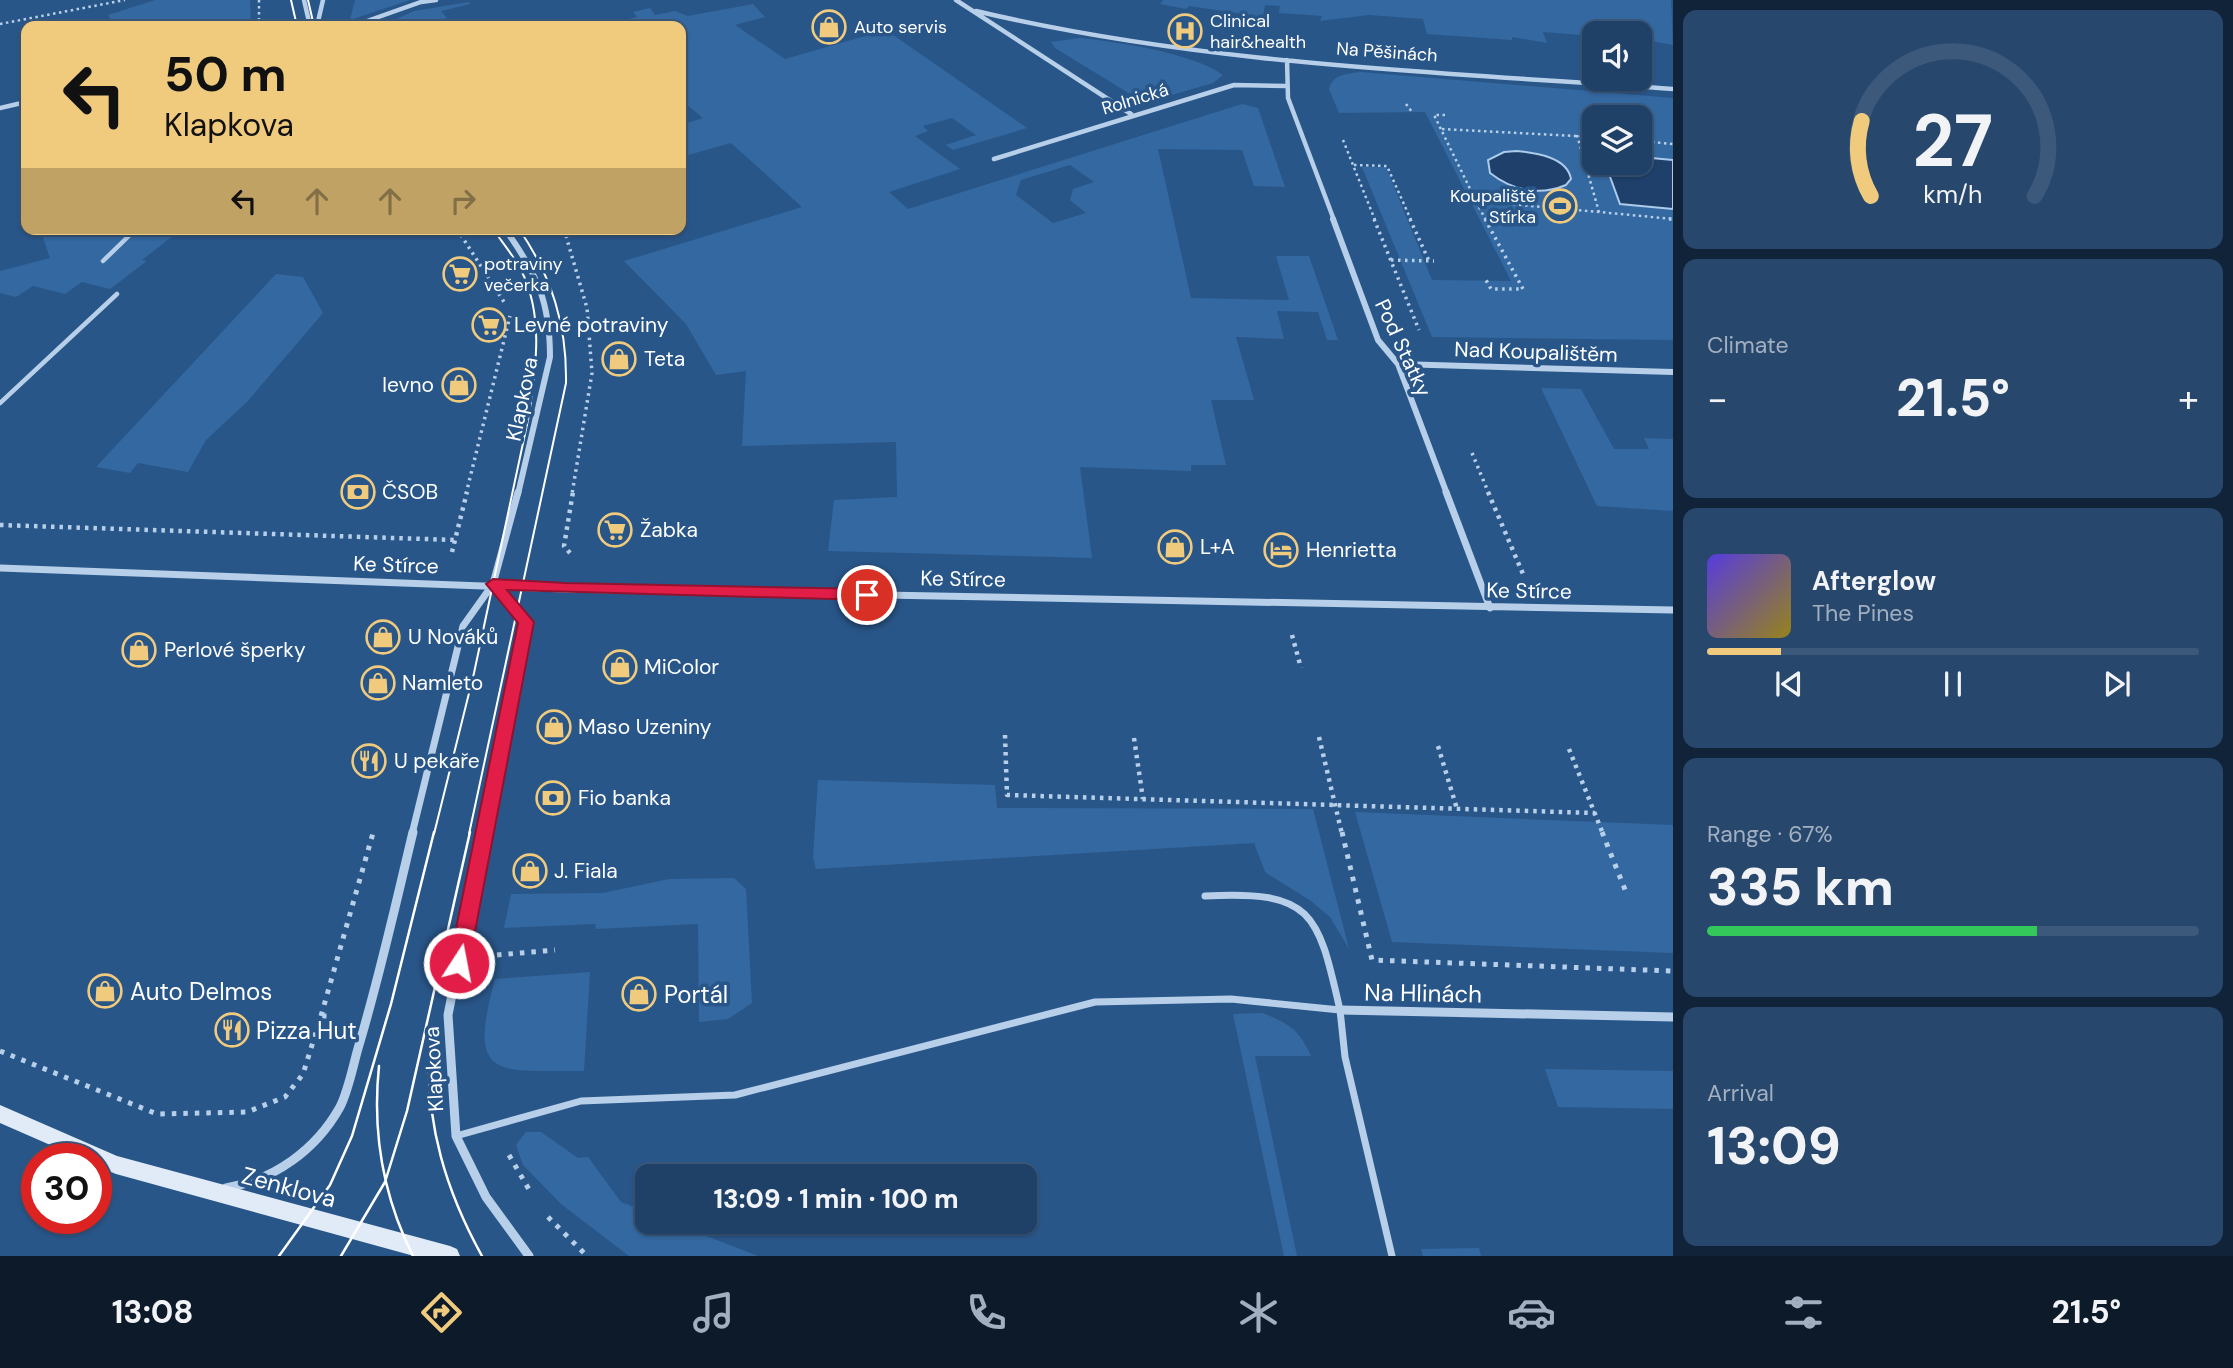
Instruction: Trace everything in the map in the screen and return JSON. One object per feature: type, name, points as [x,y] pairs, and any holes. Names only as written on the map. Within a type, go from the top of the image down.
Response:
[{"type":"main road","name":"Zenklova","points":[[0,1114],[116,1165],[450,1256]]},
{"type":"street","points":[[304,0],[309,21]]},
{"type":"street","points":[[318,21],[323,0]]},
{"type":"street","points":[[367,21],[421,2],[436,0]]},
{"type":"street","name":"Na Pěšinách","points":[[956,0],[1131,114]]},
{"type":"street","name":"Na Pěšinách","points":[[976,11],[1061,31],[1287,60],[1673,89]]},
{"type":"street","name":"Pod Statky","points":[[1287,60],[1288,98],[1378,340],[1398,365],[1490,608]]},
{"type":"street","name":"Rolnická","points":[[994,159],[1131,114],[1234,85],[1287,86]]},
{"type":"street","points":[[0,108],[21,103]]},
{"type":"street","name":"Klapkova","points":[[211,1191],[245,1185],[278,1171],[307,1150],[341,1105],[368,1016],[463,626],[493,584],[517,499],[550,358],[550,332],[543,289],[536,272],[509,235]]},
{"type":"street","name":"Nad Koupalištěm","points":[[1398,365],[1673,372]]},
{"type":"street","name":"Ke Stírce","points":[[0,568],[592,589],[1673,610]]},
{"type":"street","name":"Klapkova","points":[[493,584],[526,622],[449,1015],[456,1136],[486,1197],[528,1256]]},
{"type":"street","name":"Na Hlinách","points":[[1340,1010],[1673,1017]]},
{"type":"lane","points":[[103,261],[130,235]]},
{"type":"lane","points":[[0,403],[117,294]]},
{"type":"lane","points":[[456,1136],[581,1101],[735,1095],[1095,1002],[1231,999],[1340,1010],[1326,951],[1312,921],[1289,905],[1247,894],[1205,896]]},
{"type":"lane","name":"Na Hlinách","points":[[1340,1010],[1345,1057],[1392,1256]]},
{"type":"path","points":[[0,24],[125,0]]},
{"type":"path","points":[[259,0],[259,21]]},
{"type":"path","points":[[1445,115],[1434,115],[1523,289],[1492,289],[1486,280]]},
{"type":"path","points":[[1442,129],[1582,136]]},
{"type":"path","points":[[1339,132],[1433,365]]},
{"type":"path","points":[[1577,135],[1599,212]]},
{"type":"path","points":[[1652,142],[1673,144]]},
{"type":"path","points":[[1354,165],[1387,166],[1432,261],[1391,260]]},
{"type":"path","points":[[1476,201],[1673,219]]},
{"type":"path","points":[[450,557],[511,312],[461,235]]},
{"type":"path","points":[[566,235],[587,308],[592,373],[564,546],[571,555],[570,563]]},
{"type":"path","points":[[585,373],[592,373]]},
{"type":"path","points":[[1469,446],[1523,574]]},
{"type":"path","points":[[0,525],[455,540]]},
{"type":"path","points":[[1292,634],[1301,668]]},
{"type":"path","points":[[1005,734],[1007,795],[1595,813]]},
{"type":"path","points":[[1319,737],[1373,960],[1673,971]]},
{"type":"path","points":[[1134,738],[1143,799]]},
{"type":"path","points":[[1438,746],[1457,809]]},
{"type":"path","points":[[1569,749],[1626,892]]},
{"type":"path","points":[[488,956],[555,950]]},
{"type":"path","points":[[0,1051],[157,1114],[247,1112],[285,1097],[303,1074],[321,1016],[368,1016]]},
{"type":"shaded area","points":[[155,0],[250,0],[251,21],[111,21],[108,15]]},
{"type":"shaded area","points":[[355,0],[410,0],[350,20]]},
{"type":"shaded area","points":[[1163,0],[1671,0],[1673,45],[1652,41],[1652,21],[1582,21],[1582,35],[1543,32],[1547,43],[1512,37],[1512,40],[1427,34],[1423,19],[1369,15],[1320,21],[1322,16],[1279,13],[1280,6],[1265,5],[1263,17],[1160,4]]},
{"type":"shaded area","points":[[469,2],[470,4],[441,11],[447,18],[434,21],[392,21],[414,11]]},
{"type":"shaded area","points":[[753,4],[765,17],[735,25],[785,59],[886,30],[1027,128],[953,150],[946,145],[976,135],[952,118],[923,126],[928,131],[915,136],[960,169],[889,192],[908,209],[1242,104],[1258,108],[1285,187],[1254,186],[1242,150],[1158,149],[1191,298],[1289,300],[1276,256],[1309,256],[1338,340],[1327,340],[1318,312],[1277,311],[1284,339],[1236,337],[1254,400],[1211,400],[1226,465],[1191,465],[1191,471],[1080,467],[1092,558],[828,551],[834,500],[897,497],[896,442],[742,446],[746,371],[716,375],[686,324],[624,261],[802,207],[731,143],[686,156],[686,123],[703,118],[686,104],[686,21],[619,21],[637,17],[633,12],[650,8],[655,15],[675,11],[688,16]],"holes":[[[1070,165],[1094,182],[1073,189],[1070,200],[1086,213],[1053,223],[1016,195],[1021,180]]]},
{"type":"shaded area","points":[[1080,38],[1175,55],[1210,67],[1223,75],[1213,83],[1165,97],[1147,99],[1130,94],[1055,48],[1051,42]]},
{"type":"shaded area","name":"Koupaliště Stírka","points":[[1350,73],[1673,98],[1673,160],[1652,158],[1652,105],[1582,105],[1582,175],[1609,175],[1620,204],[1673,209],[1673,340],[1432,337],[1362,167],[1386,167],[1432,280],[1511,281],[1425,112],[1339,113],[1329,89],[1334,80]]},
{"type":"shaded area","points":[[1517,151],[1557,161],[1564,166],[1571,179],[1566,185],[1537,191],[1517,188],[1490,173],[1488,160],[1504,152]]},
{"type":"shaded area","points":[[1652,158],[1673,160],[1673,209],[1620,204],[1609,175],[1652,175]]},
{"type":"shaded area","points":[[42,235],[174,235],[142,260],[147,261],[110,289],[82,282],[65,294],[33,286],[16,297],[0,293],[0,271],[50,258]]},
{"type":"shaded area","points":[[276,274],[303,277],[323,313],[247,402],[206,440],[188,472],[138,463],[130,473],[96,467]]},
{"type":"shaded area","points":[[1541,388],[1581,389],[1614,449],[1649,449],[1644,438],[1673,439],[1673,511],[1597,506]]},
{"type":"shaded area","points":[[818,780],[995,785],[997,808],[1313,809],[1349,949],[1330,917],[1311,901],[1265,872],[1254,843],[816,869],[813,857]]},
{"type":"shaded area","points":[[1355,812],[1673,825],[1673,953],[1392,942]]},
{"type":"shaded area","points":[[734,878],[746,889],[752,1003],[728,1019],[699,1022],[698,924],[596,929],[595,924],[504,928],[511,894],[603,893],[669,879]]},
{"type":"shaded area","points":[[590,972],[584,1071],[529,1071],[510,1069],[496,1063],[488,1053],[485,1037],[487,1012],[495,979]]},
{"type":"shaded area","points":[[1263,1013],[1292,1028],[1311,1056],[1255,1056],[1297,1256],[1284,1256],[1233,1014]]},
{"type":"shaded area","points":[[1545,1069],[1673,1071],[1673,1109],[1558,1107]]},
{"type":"shaded area","points":[[526,1132],[541,1132],[578,1158],[588,1157],[621,1202],[635,1207],[635,1234],[701,1234],[758,1256],[629,1256],[561,1204],[523,1165],[516,1145]]},
{"type":"shaded area","points":[[1479,1248],[1481,1256],[1423,1256],[1421,1249]]},
{"type":"tram line","points":[[291,0],[296,21]]},
{"type":"tram line","points":[[308,0],[313,21]]},
{"type":"tram line","points":[[434,834],[474,673],[529,415],[534,378],[536,341],[533,305],[518,264],[497,235]]},
{"type":"tram line","points":[[469,834],[566,383],[564,341],[555,302],[540,265],[523,235]]},
{"type":"tram line","points":[[279,1256],[330,1185],[352,1136],[391,1004],[434,832]]},
{"type":"tram line","points":[[386,1180],[407,1111],[470,832]]},
{"type":"tram line","points":[[429,1050],[431,1105],[441,1157],[458,1207],[482,1256]]},
{"type":"tram line","points":[[379,1066],[377,1116],[386,1180]]},
{"type":"tram line","points":[[341,1256],[386,1180]]},
{"type":"tram line","points":[[386,1180],[394,1210],[413,1256]]},
{"type":"place","name":"Auto servis","points":[[829,27]]},
{"type":"place","name":"Clinical hair&health","points":[[1185,31]]},
{"type":"place","name":"Koupaliště Stírka","points":[[1560,206]]},
{"type":"place","name":"potraviny večerka","points":[[460,274]]},
{"type":"place","name":"Levné potraviny","points":[[489,325]]},
{"type":"place","name":"Teta","points":[[619,359]]},
{"type":"place","name":"levno","points":[[459,385]]},
{"type":"place","name":"ČSOB","points":[[358,492]]},
{"type":"place","name":"Žabka","points":[[615,530]]},
{"type":"place","name":"L+A","points":[[1175,547]]},
{"type":"place","name":"Henrietta","points":[[1281,550]]},
{"type":"place","name":"U Nováků","points":[[383,637]]},
{"type":"place","name":"Perlové šperky","points":[[139,650]]},
{"type":"place","name":"MiColor","points":[[620,667]]},
{"type":"place","name":"Namleto","points":[[378,683]]},
{"type":"place","name":"Maso Uzeniny","points":[[554,727]]},
{"type":"place","name":"U pekaře","points":[[369,761]]},
{"type":"place","name":"Fio banka","points":[[553,798]]},
{"type":"place","name":"J. Fiala","points":[[530,871]]},
{"type":"place","name":"Auto Delmos","points":[[105,991]]},
{"type":"place","name":"Portál","points":[[639,994]]},
{"type":"place","name":"Pizza Hut","points":[[232,1030]]},
{"type":"route","points":[[459,963],[526,622],[493,584],[565,589],[867,595]]}]
